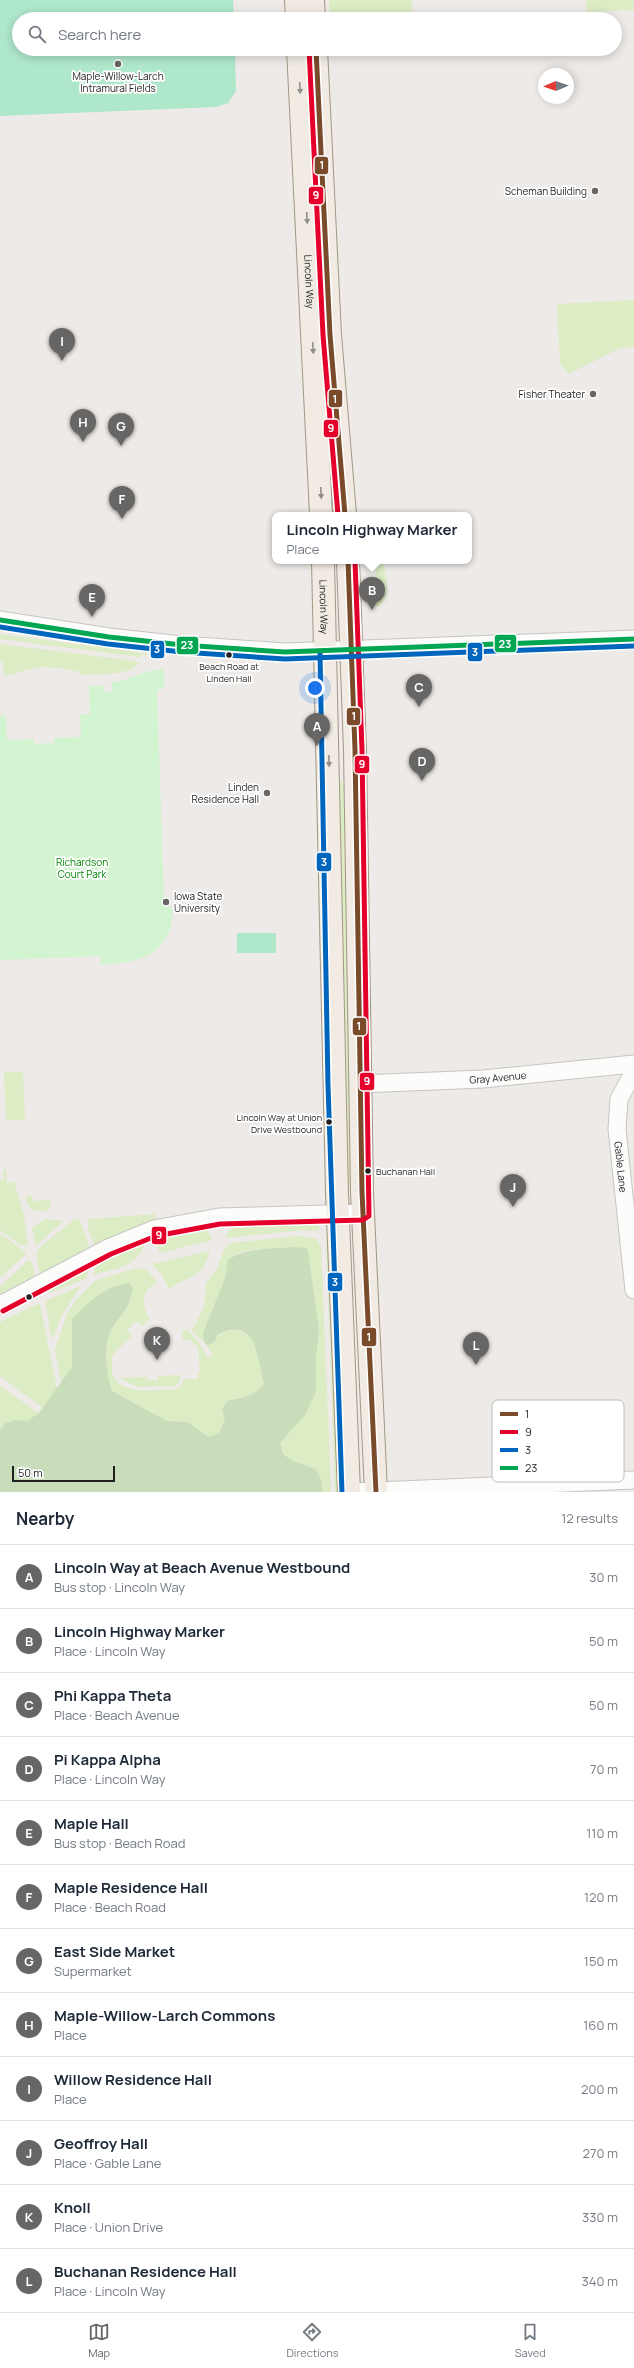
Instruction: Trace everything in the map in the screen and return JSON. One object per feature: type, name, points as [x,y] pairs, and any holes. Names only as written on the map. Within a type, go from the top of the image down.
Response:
[{"type":"main road","points":[[296,0],[297,12]]},
{"type":"main road","points":[[313,0],[314,12]]},
{"type":"main road","name":"Lincoln Way","points":[[298,56],[321,512]]},
{"type":"main road","name":"Lincoln Way","points":[[316,56],[330,335],[346,512]]},
{"type":"main road","name":"Lincoln Way","points":[[323,564],[327,652],[338,1214],[349,1492]]},
{"type":"main road","points":[[348,564],[352,651],[363,1213],[376,1492]]},
{"type":"street","points":[[0,620],[94,635],[182,645],[267,652],[327,652],[634,639]]},
{"type":"street","name":"Gray Avenue","points":[[360,1084],[483,1079],[634,1064]]},
{"type":"street","name":"Gable Lane","points":[[634,1072],[619,1099],[617,1128],[634,1290]]},
{"type":"street","points":[[0,1305],[108,1248],[154,1229],[219,1217],[363,1213]]},
{"type":"street","points":[[624,1480],[634,1480]]},
{"type":"street","points":[[353,1492],[591,1482]]},
{"type":"green space","name":"Maple-Willow-Larch Intramural Fields","points":[[0,0],[233,0],[234,12],[12,12],[12,56],[235,56],[236,91],[228,103],[216,107],[0,116]]},
{"type":"green space","points":[[329,0],[412,0],[413,12],[330,12]]},
{"type":"green space","points":[[586,0],[631,0],[634,2],[634,10],[589,12],[586,10]]},
{"type":"green space","points":[[634,300],[634,347],[620,348],[568,374],[560,363],[557,304]]},
{"type":"green space","points":[[371,564],[384,564],[387,590],[386,595],[379,607],[376,606],[371,598],[373,592],[379,591],[378,584],[375,584],[376,569],[372,568]]},
{"type":"green space","points":[[0,634],[151,654],[141,655],[141,657],[0,639]]},
{"type":"green space","points":[[0,644],[135,661],[139,663],[129,670],[112,674],[79,675],[79,672],[61,668],[40,667],[4,676],[3,661],[0,661]]},
{"type":"green space","name":"Richardson Court Park","points":[[164,669],[164,686],[161,690],[157,690],[164,901],[173,910],[171,925],[166,937],[159,947],[150,954],[140,959],[115,964],[99,964],[102,956],[0,960],[0,716],[6,716],[7,740],[34,739],[34,744],[54,743],[54,738],[81,737],[80,715],[90,714],[89,686],[103,685],[104,692],[112,692],[112,682],[125,680],[149,671]]},
{"type":"green space","points":[[339,782],[343,782],[346,799],[354,1188],[344,1188]]},
{"type":"green space","points":[[237,933],[276,933],[276,953],[237,953]]},
{"type":"green space","points":[[4,1072],[23,1072],[25,1120],[7,1120]]},
{"type":"green space","points":[[3,1170],[6,1170],[7,1182],[14,1182],[24,1215],[28,1247],[18,1243],[0,1230],[0,1180],[4,1179]]},
{"type":"green space","points":[[32,1195],[33,1201],[50,1200],[50,1208],[44,1212],[30,1209],[25,1196]]},
{"type":"green space","points":[[156,1214],[154,1220],[128,1229],[95,1246],[88,1229],[88,1219]]},
{"type":"green space","points":[[45,1219],[63,1221],[36,1246],[32,1228]]},
{"type":"green space","points":[[75,1219],[79,1219],[81,1222],[90,1249],[40,1274],[36,1255],[38,1249]]},
{"type":"green space","points":[[252,1221],[274,1221],[320,1226],[318,1231],[303,1230],[225,1238],[229,1231],[239,1224]]},
{"type":"green space","points":[[201,1228],[208,1231],[212,1240],[160,1253],[154,1237]]},
{"type":"green space","points":[[0,1234],[27,1253],[0,1278]]},
{"type":"green space","points":[[298,1236],[317,1239],[321,1248],[331,1492],[322,1492],[322,1482],[316,1469],[293,1461],[283,1454],[280,1443],[305,1415],[316,1358],[319,1330],[309,1257],[293,1247],[250,1250],[239,1253],[229,1260],[225,1278],[203,1333],[204,1342],[192,1331],[204,1307],[206,1283],[217,1269],[224,1250],[231,1243]]},
{"type":"green space","points":[[326,1237],[332,1238],[341,1492],[335,1492]]},
{"type":"green space","points":[[146,1240],[138,1256],[133,1261],[119,1268],[94,1275],[95,1264]]},
{"type":"green space","points":[[293,1247],[307,1248],[309,1257],[319,1330],[316,1358],[316,1392],[305,1415],[280,1443],[283,1454],[293,1461],[316,1469],[322,1482],[322,1492],[0,1492],[0,1430],[4,1424],[14,1420],[27,1421],[39,1413],[72,1367],[72,1319],[90,1301],[105,1291],[121,1284],[129,1283],[133,1288],[127,1307],[110,1332],[108,1339],[106,1362],[112,1391],[167,1421],[188,1422],[208,1437],[219,1433],[225,1419],[222,1410],[227,1401],[252,1394],[264,1384],[257,1352],[253,1342],[248,1335],[241,1330],[231,1330],[218,1334],[215,1341],[208,1346],[204,1342],[203,1333],[225,1278],[228,1260],[251,1251]]},
{"type":"green space","points":[[210,1251],[207,1260],[199,1272],[169,1289],[161,1274],[152,1264]]},
{"type":"green space","points":[[29,1260],[32,1263],[35,1276],[0,1294],[0,1286]]},
{"type":"green space","points":[[90,1267],[86,1278],[83,1280],[49,1293],[44,1291]]},
{"type":"green space","points":[[136,1268],[147,1270],[157,1282],[151,1286],[145,1294],[144,1303],[149,1319],[142,1326],[136,1321],[127,1330],[132,1336],[113,1355],[112,1369],[114,1378],[120,1384],[137,1390],[176,1389],[180,1387],[185,1379],[198,1379],[198,1373],[200,1373],[198,1347],[190,1340],[183,1340],[182,1331],[188,1330],[199,1343],[207,1357],[213,1356],[208,1346],[215,1341],[218,1334],[231,1330],[241,1331],[248,1335],[253,1342],[257,1352],[264,1384],[252,1394],[227,1401],[225,1419],[219,1433],[208,1437],[188,1422],[167,1421],[112,1391],[106,1362],[108,1339],[112,1328],[131,1298],[111,1287],[72,1319],[72,1367],[61,1382],[55,1349],[67,1314],[76,1300],[95,1281]]},
{"type":"green space","points":[[81,1286],[62,1315],[52,1340],[46,1305],[47,1300]]},
{"type":"green space","points":[[38,1304],[40,1305],[57,1388],[43,1408],[0,1376],[0,1322]]},
{"type":"green space","points":[[168,1332],[168,1341],[165,1341],[163,1351],[146,1351],[153,1338]]},
{"type":"green space","points":[[180,1375],[180,1381],[175,1386],[138,1387],[118,1378],[147,1377],[148,1380],[158,1380],[158,1376]]},
{"type":"green space","points":[[0,1386],[39,1413],[28,1420],[6,1423],[0,1430]]},
{"type":"transit line","name":"9","points":[[309,56],[323,335],[338,512]]},
{"type":"transit line","name":"1","points":[[316,56],[330,335],[345,512]]},
{"type":"transit line","name":"1","points":[[348,564],[355,750],[362,1192],[376,1492]]},
{"type":"transit line","name":"9","points":[[3,1311],[111,1254],[156,1236],[220,1224],[363,1220],[369,1216],[362,750],[355,564]]},
{"type":"transit line","name":"23","points":[[0,620],[109,637],[182,645],[285,652],[634,639]]},
{"type":"transit line","name":"3","points":[[0,627],[108,644],[182,652],[285,659],[634,646]]},
{"type":"transit line","name":"3","points":[[320,652],[328,1085],[342,1492]]},
{"type":"place","name":"Maple-Willow-Larch Intramural Fields","points":[[118,64]]},
{"type":"place","name":"Scheman Building","points":[[595,191]]},
{"type":"place","name":"Willow Residence Hall","points":[[62,361]]},
{"type":"place","name":"Fisher Theater","points":[[593,394]]},
{"type":"place","name":"Maple-Willow-Larch Commons","points":[[83,442]]},
{"type":"place","name":"East Side Market","points":[[121,446]]},
{"type":"place","name":"Maple Residence Hall","points":[[122,519]]},
{"type":"place","name":"Lincoln Highway Marker","points":[[372,610]]},
{"type":"place","name":"Maple Hall","points":[[92,617]]},
{"type":"place","name":"Beach Road at Linden Hall","points":[[229,655]]},
{"type":"place","name":"Phi Kappa Theta","points":[[419,707]]},
{"type":"place","name":"Lincoln Way at Beach Avenue Westbound","points":[[317,746]]},
{"type":"place","name":"Pi Kappa Alpha","points":[[422,781]]},
{"type":"place","name":"Linden Residence Hall","points":[[267,793]]},
{"type":"place","name":"Iowa State University","points":[[166,902]]},
{"type":"place","name":"Lincoln Way at Union Drive Westbound","points":[[329,1122]]},
{"type":"place","name":"Buchanan Hall","points":[[368,1171]]},
{"type":"place","name":"Geoffroy Hall","points":[[513,1207]]},
{"type":"place","name":"Knoll","points":[[157,1360]]},
{"type":"place","name":"Buchanan Residence Hall","points":[[476,1365]]}]
